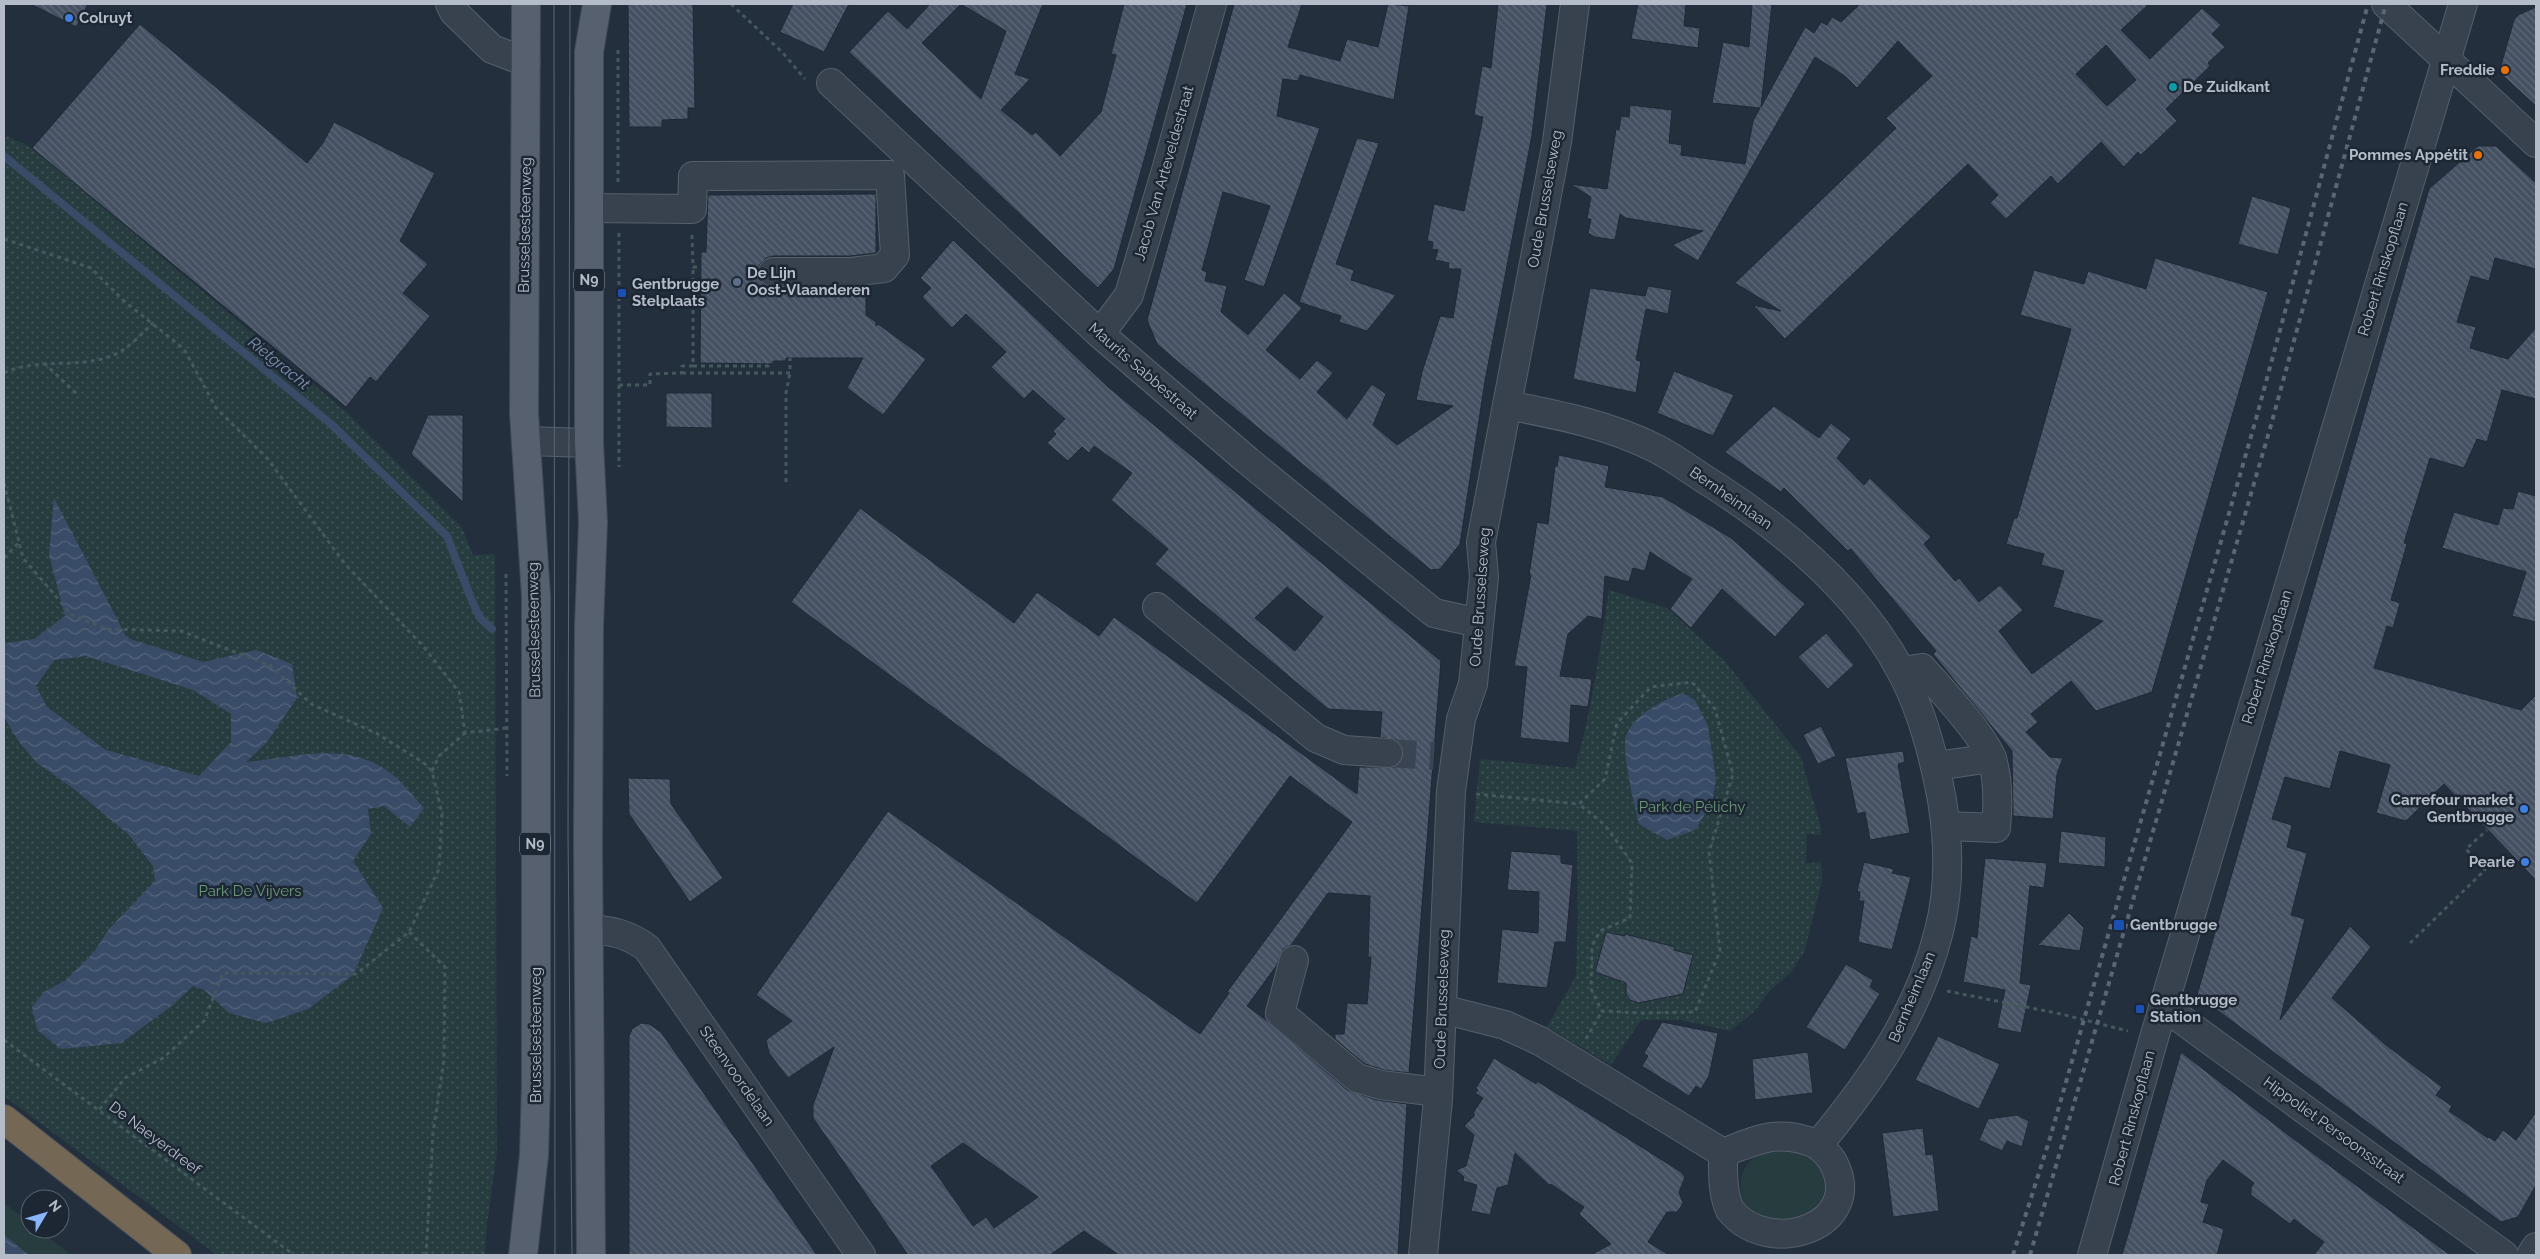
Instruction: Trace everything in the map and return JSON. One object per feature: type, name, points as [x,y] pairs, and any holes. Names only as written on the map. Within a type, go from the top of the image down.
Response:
[{"type":"highway","points":[[4,1119],[176,1255]]},
{"type":"highway","points":[[4,1137],[153,1255]]},
{"type":"main road","name":"Brusselsesteenweg","points":[[523,1255],[534,1155],[536,1083],[536,596],[524,413],[526,4]]},
{"type":"main road","name":"N9","points":[[591,1255],[589,626],[593,522],[590,443],[589,52],[597,4]]},
{"type":"street","points":[[450,4],[454,12],[492,49],[526,62]]},
{"type":"street","name":"Jacob Van Arteveldestraat","points":[[1100,334],[1129,294],[1168,167],[1212,4]]},
{"type":"street","name":"Oude Brusselseweg","points":[[1424,1255],[1438,1092],[1442,1009],[1451,791],[1445,757],[1473,684],[1484,577],[1482,542],[1556,142],[1574,4]]},
{"type":"street","points":[[2386,4],[2536,143]]},
{"type":"street","name":"Robert Rinskopflaan","points":[[2092,1255],[2154,1038],[2463,4]]},
{"type":"street","name":"Maurits Sabbestraat","points":[[831,83],[1100,334],[1248,461],[1434,613],[1479,623]]},
{"type":"street","points":[[589,208],[692,209],[693,176],[890,175],[895,255],[884,268],[851,272],[773,272]]},
{"type":"street","name":"Bernheimlaan","points":[[1507,405],[1579,420],[1625,435],[1658,450],[1757,513],[1829,575],[1872,625],[1901,671],[1936,766],[1946,826],[1948,869],[1939,930],[1919,988],[1891,1048],[1859,1095],[1818,1145]]},
{"type":"street","points":[[526,441],[590,443]]},
{"type":"street","points":[[1157,607],[1316,738],[1344,750],[1388,753]]},
{"type":"street","points":[[1901,671],[1922,668],[1975,732],[1992,758],[1998,804],[1996,828],[1946,826]]},
{"type":"street","points":[[1936,766],[1992,758]]},
{"type":"street","name":"Steenvoordelaan","points":[[590,929],[616,931],[634,938],[647,948],[861,1255]]},
{"type":"street","points":[[1294,960],[1280,1013],[1357,1078],[1381,1085],[1438,1092]]},
{"type":"street","name":"Hippoliet Persoonsstraat","points":[[2164,1006],[2504,1255]]},
{"type":"street","points":[[1442,1009],[1505,1025],[1540,1041],[1574,1060],[1723,1153]]},
{"type":"street","points":[[1781,1135],[1800,1137],[1818,1145],[1833,1162],[1840,1185],[1836,1208],[1824,1228],[1806,1241],[1783,1246],[1760,1241],[1742,1228],[1729,1208],[1723,1182],[1723,1153],[1763,1138],[1781,1135]]},
{"type":"street","points":[[2531,1255],[2536,1247]]},
{"type":"path","points":[[731,4],[783,53],[810,84],[831,83]]},
{"type":"path","points":[[692,209],[693,366]]},
{"type":"path","points":[[4,239],[91,268],[124,301],[154,323],[184,349],[216,408],[267,458],[345,564],[423,646],[459,692],[465,733]]},
{"type":"path","points":[[693,267],[701,268]]},
{"type":"path","points":[[4,373],[16,367],[44,362],[93,362],[118,353],[154,323]]},
{"type":"path","points":[[786,482],[786,393],[790,372],[790,358]]},
{"type":"path","points":[[44,362],[80,396]]},
{"type":"path","points":[[682,373],[682,366],[768,366],[768,364]]},
{"type":"path","points":[[619,385],[650,385],[650,374],[790,372]]},
{"type":"path","points":[[4,483],[23,558],[72,615],[107,629],[181,631],[271,666],[311,704],[376,733],[424,763],[432,771],[442,814],[439,869],[409,932],[356,974],[223,973],[204,1021],[163,1058],[125,1078],[99,1110]]},
{"type":"path","points":[[4,558],[19,542]]},
{"type":"path","points":[[506,569],[507,785]]},
{"type":"path","points":[[1579,804],[1605,779],[1617,723],[1651,687],[1692,682],[1715,710],[1732,774],[1709,852],[1720,951],[1695,1012],[1640,1013],[1602,1011]]},
{"type":"path","points":[[432,771],[439,756],[465,733],[507,728]]},
{"type":"path","points":[[1451,791],[1579,804],[1605,825],[1632,863],[1630,918],[1600,931],[1592,946],[1591,989],[1602,1011]]},
{"type":"path","points":[[2410,943],[2485,870],[2466,850],[2487,830]]},
{"type":"path","points":[[409,932],[446,967],[444,1060],[433,1133],[426,1255]]},
{"type":"path","points":[[1919,988],[1951,992],[2061,1014],[2154,1038]]},
{"type":"path","points":[[1574,1060],[1602,1011]]},
{"type":"path","name":"De Naeyerdreef","points":[[4,1040],[294,1255]]},
{"type":"green space","name":"Park De Vijvers","points":[[7,136],[32,148],[344,410],[462,528],[473,555],[495,554],[497,1151],[487,1224],[485,1255],[217,1255],[4,1096],[4,141]]},
{"type":"green space","name":"Park de Pélichy","points":[[1609,590],[1667,608],[1724,660],[1801,757],[1821,828],[1821,835],[1807,834],[1806,863],[1821,862],[1822,880],[1805,950],[1792,971],[1767,994],[1755,1011],[1730,1031],[1681,1020],[1641,1020],[1611,1065],[1547,1027],[1576,976],[1578,916],[1577,831],[1474,822],[1480,759],[1575,768],[1591,702]]},
{"type":"green space","points":[[1776,1146],[1808,1155],[1815,1160],[1821,1166],[1826,1186],[1826,1200],[1790,1233],[1746,1213],[1740,1190],[1743,1171],[1748,1164],[1764,1151]]},
{"type":"green space","points":[[4,1203],[20,1215],[20,1239],[51,1239],[71,1255],[4,1255]]},
{"type":"water","points":[[54,498],[127,638],[203,662],[256,650],[292,664],[297,698],[267,742],[246,762],[319,754],[355,756],[372,762],[389,772],[403,784],[424,808],[410,827],[384,806],[368,809],[371,834],[353,861],[383,908],[353,975],[308,1009],[266,1023],[229,1013],[204,990],[193,986],[173,1005],[121,1043],[61,1049],[37,1030],[32,1007],[44,992],[66,980],[95,951],[108,930],[155,881],[153,866],[129,835],[74,789],[37,763],[19,742],[4,717],[4,641],[7,643],[34,639],[65,616],[49,555]],"holes":[[[86,656],[193,690],[231,714],[231,742],[199,776],[106,750],[47,707],[36,686],[54,660]]]},
{"type":"water","points":[[1683,693],[1695,700],[1708,726],[1716,780],[1712,803],[1695,830],[1667,840],[1639,824],[1629,780],[1625,743],[1626,736],[1635,721],[1658,704]]},
{"type":"water","points":[[4,1235],[29,1255],[4,1255]]},
{"type":"building","name":"Colruyt","points":[[31,4],[88,4],[76,27]]},
{"type":"building","points":[[628,4],[693,4],[695,108],[688,108],[688,119],[662,120],[662,127],[629,127]]},
{"type":"building","points":[[793,4],[849,4],[824,52],[780,32]]},
{"type":"building","points":[[930,4],[961,4],[1043,4],[1015,74],[1030,79],[1001,110],[1032,135],[1036,132],[1060,156],[1101,112],[1116,55],[1111,54],[1124,4],[1187,4],[1114,269],[1098,288],[849,52],[888,11],[907,29]],"holes":[[[961,4],[1006,31],[981,99],[922,43]]]},
{"type":"building","points":[[1234,4],[1302,4],[1288,47],[1340,61],[1347,39],[1378,47],[1388,4],[1409,6],[1394,100],[1300,75],[1298,81],[1283,79],[1277,116],[1320,128],[1264,287],[1244,280],[1270,206],[1223,192],[1202,270],[1207,272],[1205,281],[1227,286],[1221,312],[1248,335],[1284,293],[1302,308],[1266,350],[1300,379],[1317,360],[1333,373],[1317,392],[1347,419],[1372,384],[1386,394],[1373,425],[1397,445],[1453,406],[1416,400],[1422,372],[1440,316],[1453,318],[1461,269],[1448,269],[1449,263],[1435,260],[1438,250],[1432,249],[1433,242],[1427,241],[1434,204],[1464,211],[1483,117],[1474,115],[1482,66],[1491,68],[1498,4],[1547,4],[1532,135],[1485,381],[1460,544],[1440,569],[1431,570],[1178,362],[1157,344],[1147,320]]},
{"type":"building","points":[[1638,4],[1686,4],[1684,26],[1700,28],[1698,48],[1631,39]]},
{"type":"building","points":[[1752,4],[1772,4],[1761,107],[1805,27],[1814,33],[1821,22],[1827,25],[1832,17],[1841,22],[1860,4],[2149,4],[2121,30],[2150,59],[2202,8],[2221,25],[2212,34],[2225,47],[2208,63],[2210,66],[2166,109],[2177,121],[2141,155],[2138,152],[2124,167],[2101,142],[2058,184],[2051,176],[2006,219],[1990,203],[1998,195],[1968,164],[1785,339],[1753,305],[1781,311],[1735,283],[1896,128],[1886,118],[1932,76],[1898,41],[1857,88],[1845,76],[1815,57],[1698,261],[1672,245],[1703,231],[1626,218],[1620,214],[1615,240],[1595,237],[1588,233],[1591,219],[1587,219],[1591,197],[1570,184],[1607,189],[1616,129],[1619,130],[1621,116],[1629,117],[1630,105],[1672,110],[1669,143],[1682,145],[1681,155],[1745,164],[1753,121],[1760,108],[1712,103],[1723,42],[1749,47]],"holes":[[[2106,45],[2136,80],[2107,106],[2076,74]]]},
{"type":"building","points":[[2536,7],[2536,106],[2499,72],[2514,20],[2518,15]]},
{"type":"building","points":[[140,24],[307,163],[323,143],[334,122],[435,173],[400,241],[428,264],[403,293],[430,316],[376,382],[370,377],[346,407],[32,148]]},
{"type":"building","points":[[1357,138],[1379,143],[1336,264],[1354,270],[1351,280],[1396,295],[1367,331],[1339,322],[1341,316],[1299,302]]},
{"type":"building","points":[[2478,146],[2496,146],[2536,183],[2536,269],[2495,258],[2489,281],[2471,276],[2457,322],[2476,327],[2470,348],[2508,359],[2536,328],[2536,399],[2502,390],[2487,442],[2477,439],[2464,468],[2430,458],[2404,543],[2407,544],[2391,600],[2400,603],[2393,628],[2387,626],[2374,668],[2521,710],[2536,695],[2536,880],[2444,784],[2406,821],[2376,813],[2390,765],[2340,751],[2330,789],[2285,777],[2272,819],[2292,825],[2287,847],[2307,853],[2291,915],[2305,919],[2280,1020],[2350,926],[2371,947],[2332,998],[2386,1045],[2442,1087],[2436,1095],[2452,1106],[2449,1111],[2488,1138],[2495,1141],[2503,1130],[2516,1140],[2536,1112],[2536,1185],[2518,1217],[2501,1222],[2197,995],[2429,189]]},
{"type":"building","name":"De Lijn Oost-Vlaanderen","points":[[876,194],[876,253],[850,256],[773,256],[766,258],[760,264],[757,272],[759,279],[765,285],[773,288],[866,286],[866,315],[876,322],[876,326],[878,324],[926,359],[883,415],[847,388],[863,358],[786,358],[786,361],[773,361],[773,364],[700,363],[701,252],[706,252],[708,195]]},
{"type":"building","points":[[2252,196],[2291,208],[2278,255],[2238,244]]},
{"type":"building","points":[[953,240],[1108,387],[1441,661],[1409,1073],[1384,1070],[1365,1064],[1335,1039],[1335,1034],[1344,1034],[1347,1003],[1367,1004],[1371,957],[1368,957],[1370,896],[1328,893],[1291,945],[1283,949],[1277,965],[1247,1006],[1266,1020],[1347,1090],[1377,1100],[1407,1104],[1398,1255],[1119,1255],[1084,1231],[1050,1255],[908,1255],[813,1118],[813,1105],[834,1047],[788,1078],[769,1053],[766,1040],[792,1021],[756,995],[888,811],[1200,1034],[1229,993],[1227,992],[1352,822],[1290,776],[1197,903],[791,602],[860,508],[1014,623],[1037,592],[1099,636],[1114,617],[1357,794],[1359,767],[1394,767],[1401,762],[1403,755],[1402,747],[1397,740],[1380,737],[1382,712],[1328,709],[1155,564],[1168,549],[1111,500],[1132,473],[1094,446],[1089,453],[1082,447],[1068,461],[1047,443],[1056,434],[1053,431],[1065,419],[1033,390],[1024,399],[991,367],[1006,352],[966,314],[952,328],[922,297],[931,288],[920,278]],"holes":[[[1287,587],[1323,617],[1295,651],[1255,618]],[[963,1143],[1038,1197],[994,1228],[986,1217],[973,1226],[931,1166]]]},
{"type":"building","points":[[2155,258],[2268,292],[2152,692],[2096,711],[2071,681],[2031,714],[2038,722],[2026,732],[2050,757],[2063,758],[2057,774],[2053,819],[2013,816],[2012,751],[1933,654],[1936,651],[1851,549],[1848,551],[1784,488],[1781,492],[1725,452],[1774,406],[1819,438],[1831,423],[1851,439],[1837,458],[1864,485],[1870,478],[1931,537],[1924,544],[1955,581],[1959,578],[1979,602],[2000,585],[2023,610],[1999,631],[2032,674],[2103,621],[2053,607],[2064,571],[2041,565],[2044,554],[2006,544],[2014,518],[2017,518],[2071,329],[2020,315],[2034,270],[2084,284],[2088,271],[2146,289]]},
{"type":"building","points":[[1648,286],[1672,290],[1668,314],[1646,309],[1636,360],[1641,361],[1636,393],[1573,379],[1590,288],[1645,296]]},
{"type":"building","points":[[1674,371],[1734,395],[1713,436],[1657,413]]},
{"type":"building","points":[[666,393],[712,393],[712,428],[666,427]]},
{"type":"building","points":[[428,415],[463,415],[463,502],[411,454]]},
{"type":"building","points":[[1559,455],[1609,466],[1605,487],[1663,497],[1731,538],[1805,604],[1775,637],[1722,589],[1691,628],[1670,609],[1692,579],[1650,552],[1645,571],[1633,568],[1629,582],[1605,576],[1602,619],[1588,616],[1568,634],[1560,676],[1592,679],[1588,707],[1571,705],[1569,743],[1520,738],[1527,667],[1514,666],[1531,575],[1529,575],[1537,522],[1548,524],[1555,466],[1557,466]]},
{"type":"building","points":[[2518,491],[2536,496],[2536,622],[2512,616],[2526,572],[2442,548],[2454,512],[2498,525],[2503,508],[2513,509]]},
{"type":"building","points":[[1826,633],[1854,665],[1828,689],[1798,657]]},
{"type":"building","points":[[1821,726],[1836,756],[1818,764],[1803,735]]},
{"type":"building","points":[[1903,751],[1905,762],[1898,764],[1910,833],[1870,840],[1865,812],[1857,814],[1845,758]]},
{"type":"building","points":[[628,778],[670,779],[671,804],[723,878],[690,902],[629,814]]},
{"type":"building","points":[[2061,831],[2106,837],[2105,867],[2058,863]]},
{"type":"building","points":[[1511,851],[1561,855],[1561,863],[1573,865],[1566,942],[1555,942],[1547,988],[1497,983],[1502,929],[1538,933],[1539,892],[1507,890]]},
{"type":"building","points":[[1985,858],[2047,863],[2044,888],[2030,886],[2020,983],[2031,985],[2021,1033],[1997,1028],[2005,990],[1963,982],[1971,936],[1977,938]]},
{"type":"building","points":[[1864,862],[1894,869],[1892,873],[1911,877],[1892,950],[1858,942],[1864,901],[1859,901],[1860,892],[1857,891]]},
{"type":"building","points":[[2069,913],[2084,928],[2080,951],[2038,945]]},
{"type":"building","points":[[1606,932],[1625,936],[1625,934],[1675,947],[1674,950],[1693,955],[1683,994],[1638,1003],[1630,1000],[1626,994],[1626,983],[1595,972]]},
{"type":"building","points":[[1846,964],[1873,980],[1870,987],[1880,994],[1845,1050],[1806,1027]]},
{"type":"building","points":[[1662,1022],[1718,1033],[1709,1076],[1701,1089],[1696,1086],[1689,1096],[1642,1066],[1648,1056],[1644,1053]]},
{"type":"building","points":[[641,1023],[649,1024],[661,1032],[817,1255],[629,1255],[629,1036],[632,1029]]},
{"type":"building","points":[[1938,1036],[2000,1064],[1979,1109],[1915,1080]]},
{"type":"building","points":[[1808,1052],[1813,1093],[1755,1100],[1752,1059]]},
{"type":"building","points":[[2181,1052],[2291,1137],[2450,1255],[2314,1255],[2324,1242],[2294,1219],[2290,1224],[2251,1195],[2251,1188],[2254,1183],[2223,1160],[2207,1180],[2201,1202],[2209,1204],[2203,1222],[2224,1229],[2217,1255],[2122,1255]]},
{"type":"building","points":[[1494,1058],[1536,1084],[1537,1081],[1681,1172],[1685,1177],[1679,1192],[1683,1203],[1677,1212],[1667,1212],[1648,1242],[1669,1255],[1591,1255],[1611,1244],[1579,1214],[1584,1207],[1551,1184],[1549,1185],[1515,1153],[1508,1185],[1497,1188],[1490,1215],[1471,1211],[1477,1185],[1463,1181],[1464,1177],[1456,1170],[1466,1166],[1474,1135],[1464,1126],[1475,1115],[1473,1113],[1483,1098],[1475,1093],[1478,1090],[1476,1088]]},
{"type":"building","points":[[2017,1115],[2029,1121],[2022,1147],[2007,1141],[2002,1151],[1979,1140],[1988,1119]]},
{"type":"building","points":[[1923,1128],[1926,1155],[1933,1154],[1939,1211],[1893,1217],[1882,1133]]},
{"type":"waterway","name":"Rietgracht","points":[[4,156],[331,424],[447,536],[480,618],[492,629]]},
{"type":"tunnel","points":[[1388,753],[1434,756]]},
{"type":"tram line","points":[[554,4],[555,1255]]},
{"type":"tram line","points":[[570,4],[568,834],[572,1255]]},
{"type":"railway","points":[[2013,1255],[2050,1138],[2256,419],[2368,4]]},
{"type":"railway","points":[[2030,1255],[2271,425],[2386,4]]},
{"type":"place","name":"Colruyt","points":[[69,18]]},
{"type":"place","name":"Freddie","points":[[2505,70]]},
{"type":"place","name":"De Zuidkant","points":[[2173,87]]},
{"type":"place","name":"Pommes Appétit","points":[[2478,155]]},
{"type":"place","name":"De Lijn Oost-Vlaanderen","points":[[737,282]]},
{"type":"place","name":"Gentbrugge Stelplaats","points":[[622,293]]},
{"type":"place","name":"Carrefour market Gentbrugge","points":[[2524,809]]},
{"type":"place","name":"Pearle","points":[[2525,862]]},
{"type":"place","name":"Gentbrugge","points":[[2119,925]]},
{"type":"place","name":"Gentbrugge Station","points":[[2140,1009]]}]
